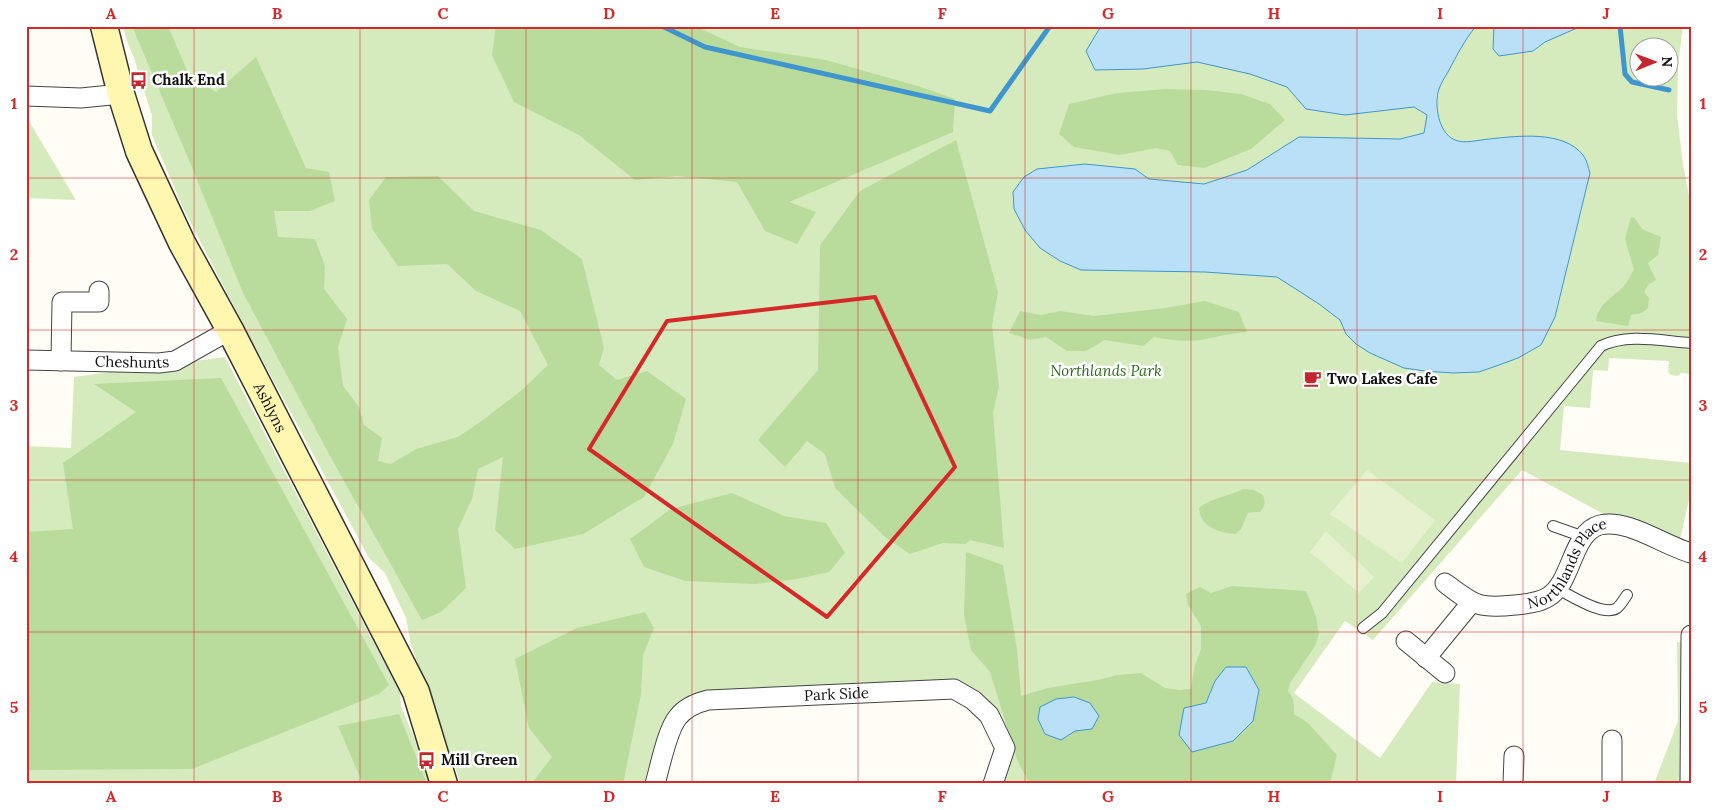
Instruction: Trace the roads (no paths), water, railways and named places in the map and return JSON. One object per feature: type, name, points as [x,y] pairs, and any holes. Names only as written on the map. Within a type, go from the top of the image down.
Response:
[{"type":"street","name":"Ashlyns","points":[[104,26],[121,94],[139,151],[182,243],[230,330],[416,692],[444,784]]},
{"type":"street","points":[[26,96],[81,98],[121,94]]},
{"type":"street","points":[[61,361],[62,302],[99,302],[99,291]]},
{"type":"street","name":"Cheshunts","points":[[26,360],[159,363],[175,361],[230,330]]},
{"type":"street","name":"Northlands Place","points":[[1446,583],[1471,602],[1487,607],[1539,602],[1549,597],[1558,589],[1584,537],[1591,529],[1601,524],[1616,524],[1632,529],[1691,553]]},
{"type":"street","points":[[1426,658],[1471,602]]},
{"type":"street","points":[[1690,784],[1691,635]]},
{"type":"street","points":[[1406,641],[1445,673]]},
{"type":"street","name":"Park Side","points":[[655,784],[672,727],[678,717],[696,703],[708,700],[954,689],[973,700],[989,715],[1005,748],[993,784]]},
{"type":"street","points":[[1612,740],[1612,784]]},
{"type":"street","points":[[1512,784],[1514,756]]},
{"type":"lane","points":[[1363,628],[1382,613],[1601,346],[1622,338],[1691,342]]},
{"type":"lane","points":[[1553,526],[1584,537]]},
{"type":"lane","points":[[1558,589],[1600,610],[1611,611],[1618,607],[1627,595]]},
{"type":"water","points":[[1101,26],[1476,26],[1461,48],[1439,89],[1437,110],[1441,125],[1445,131],[1455,140],[1463,142],[1526,136],[1552,138],[1574,147],[1583,155],[1590,173],[1555,317],[1541,345],[1518,358],[1479,372],[1453,373],[1404,368],[1370,353],[1356,344],[1346,334],[1340,320],[1277,277],[1205,272],[1081,270],[1060,261],[1040,248],[1025,230],[1014,209],[1013,192],[1024,177],[1037,169],[1085,164],[1135,169],[1149,179],[1204,184],[1247,170],[1299,137],[1400,139],[1424,133],[1427,115],[1414,107],[1345,115],[1306,109],[1287,87],[1250,74],[1197,62],[1143,69],[1095,70],[1086,51]]},
{"type":"water","points":[[1494,26],[1577,26],[1577,28],[1545,42],[1533,51],[1499,56],[1493,49]]},
{"type":"water","points":[[1226,667],[1246,667],[1259,690],[1253,721],[1233,741],[1192,752],[1179,735],[1184,708],[1206,703],[1215,681]]},
{"type":"water","points":[[1074,697],[1090,703],[1099,716],[1092,729],[1075,731],[1061,740],[1045,734],[1038,719],[1040,707],[1056,699]]},
{"type":"waterway","points":[[662,26],[705,47],[990,111],[1050,26]]},
{"type":"waterway","points":[[1620,26],[1625,74],[1632,82],[1669,90]]},
{"type":"place","name":"Chalk End","points":[[138,80]]},
{"type":"place","name":"Two Lakes Cafe","points":[[1313,379]]},
{"type":"place","name":"Mill Green","points":[[427,760]]},
{"type":"park label","name":"Northlands Park","points":[[1106,371]]}]
